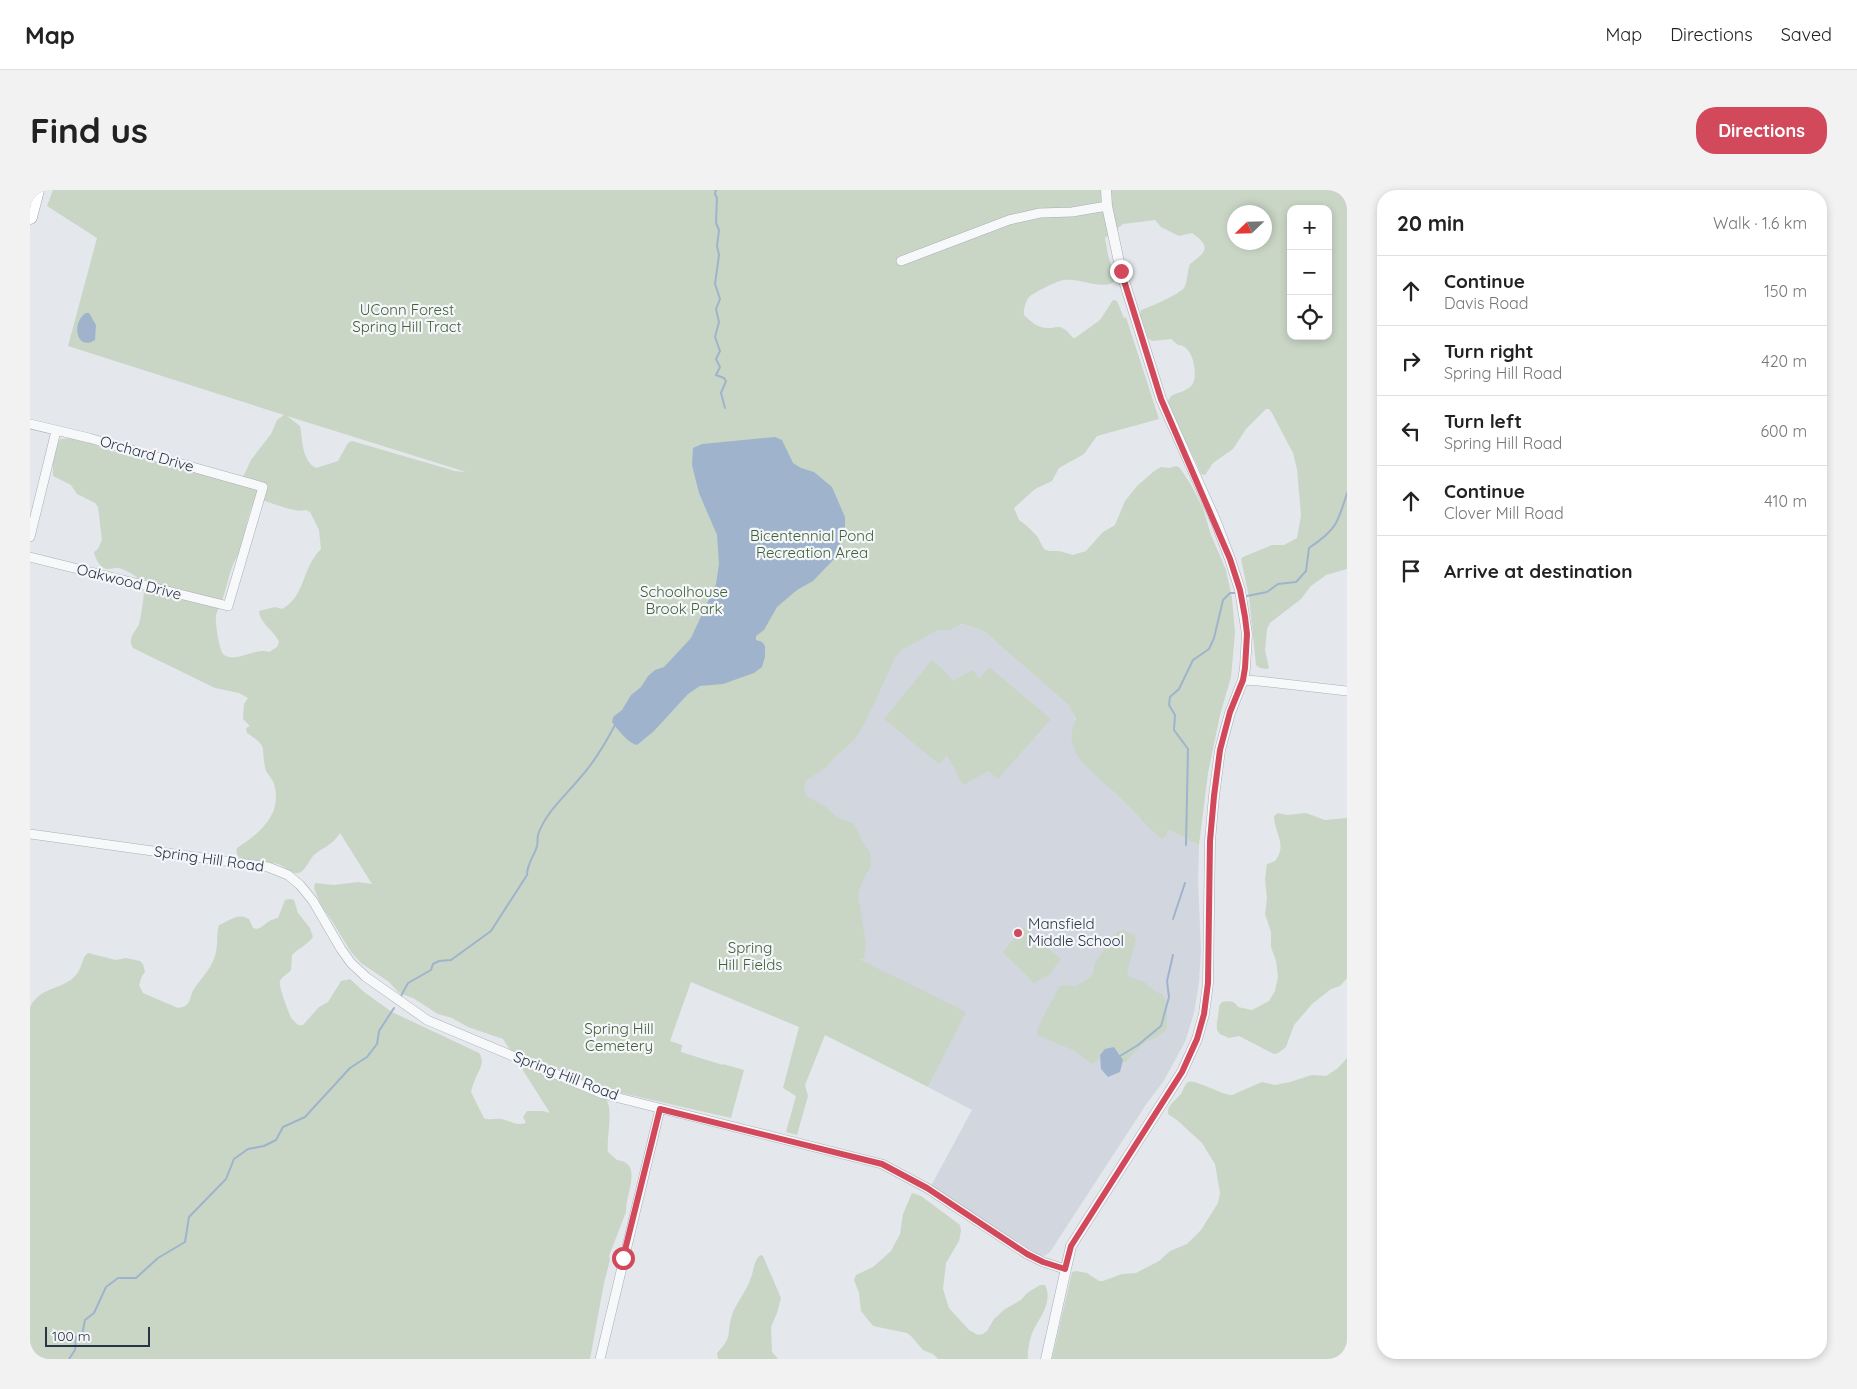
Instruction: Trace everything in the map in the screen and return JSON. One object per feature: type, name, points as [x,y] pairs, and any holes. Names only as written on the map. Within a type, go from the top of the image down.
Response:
[{"type":"main road","points":[[30,217],[38,190]]},
{"type":"street","points":[[1046,1359],[1071,1246],[1182,1072],[1197,1039],[1204,1014],[1208,983],[1210,841],[1214,796],[1220,750],[1230,712],[1243,680],[1247,634],[1240,590],[1230,559],[1216,522],[1161,399],[1121,271],[1106,190]]},
{"type":"street","points":[[901,261],[1009,220],[1040,213],[1072,212],[1108,206]]},
{"type":"street","name":"Orchard Drive","points":[[30,424],[263,487],[228,606]]},
{"type":"street","points":[[30,536],[56,431]]},
{"type":"street","name":"Oakwood Drive","points":[[30,558],[228,606]]},
{"type":"street","points":[[1243,680],[1259,680],[1347,691]]},
{"type":"street","name":"Spring Hill Road","points":[[30,834],[268,867],[288,875],[300,885],[313,901],[351,963],[366,977],[428,1020],[603,1094],[882,1164],[927,1188],[1027,1254],[1043,1262],[1065,1269]]},
{"type":"street","points":[[600,1359],[660,1109]]},
{"type":"shaded area","name":"Mansfield Middle School","points":[[960,624],[985,632],[1066,701],[1072,709],[1077,724],[1168,828],[1199,845],[1198,881],[1201,950],[1199,983],[1194,1013],[1185,1042],[1163,1082],[1147,1103],[1050,1252],[1044,1256],[1037,1254],[931,1186],[972,1110],[928,1087],[965,1012],[831,946],[840,919],[798,803],[805,783],[899,653],[907,645],[932,629]]},
{"type":"green space","points":[[53,190],[1347,190],[1347,569],[1326,575],[1311,586],[1301,599],[1270,623],[1267,629],[1265,650],[1269,668],[1260,668],[1256,665],[1249,597],[1241,559],[1272,545],[1284,545],[1297,538],[1301,515],[1297,469],[1293,453],[1272,413],[1269,409],[1266,409],[1246,429],[1233,449],[1213,463],[1205,475],[1201,474],[1168,401],[1171,396],[1185,391],[1194,381],[1195,368],[1191,355],[1183,346],[1178,345],[1171,339],[1152,341],[1148,338],[1140,315],[1141,310],[1157,304],[1184,288],[1190,264],[1203,253],[1204,246],[1192,233],[1179,236],[1161,227],[1155,220],[1123,224],[1105,238],[1115,276],[1113,283],[1101,285],[1070,280],[1061,281],[1029,297],[1024,315],[1038,326],[1045,328],[1060,327],[1075,338],[1100,320],[1113,300],[1117,301],[1124,318],[1126,317],[1159,419],[1097,436],[1084,454],[1059,468],[1052,481],[1035,489],[1014,508],[1019,520],[1037,536],[1044,549],[1073,555],[1086,551],[1103,532],[1115,525],[1125,501],[1137,486],[1161,467],[1169,468],[1176,466],[1180,468],[1191,485],[1203,508],[1211,535],[1226,570],[1232,598],[1235,633],[1231,677],[1220,715],[1208,773],[1199,845],[1168,829],[1166,836],[1162,839],[1088,768],[1081,761],[1073,746],[1072,732],[1076,719],[1069,705],[985,632],[961,624],[949,630],[938,630],[903,649],[895,658],[865,723],[855,739],[825,768],[807,780],[804,786],[806,795],[826,807],[837,817],[854,824],[870,852],[871,867],[858,893],[866,944],[864,959],[859,959],[966,1012],[928,1087],[825,1035],[805,1085],[808,1096],[797,1135],[786,1132],[796,1096],[783,1088],[799,1027],[691,982],[670,1041],[682,1045],[681,1052],[744,1070],[731,1118],[595,1087],[608,1104],[610,1117],[608,1152],[617,1160],[625,1162],[630,1167],[631,1181],[626,1212],[609,1256],[610,1260],[590,1359],[30,1359],[30,1007],[39,996],[72,979],[88,953],[116,960],[126,958],[140,961],[145,972],[139,985],[143,993],[178,1008],[183,1007],[188,1003],[192,992],[212,962],[216,952],[219,925],[241,916],[249,919],[253,928],[257,929],[278,918],[285,900],[294,900],[298,913],[310,928],[313,937],[292,955],[291,970],[280,981],[289,1012],[292,1019],[298,1025],[303,1025],[319,1007],[328,1002],[341,981],[350,979],[364,992],[392,1012],[479,1053],[482,1064],[471,1092],[484,1118],[501,1119],[522,1124],[526,1123],[523,1117],[527,1111],[550,1113],[503,1039],[438,1014],[413,998],[399,993],[389,982],[361,963],[351,952],[321,906],[314,888],[315,883],[334,885],[358,882],[372,884],[340,833],[331,844],[314,855],[304,870],[299,873],[293,873],[278,864],[245,861],[237,854],[237,848],[254,836],[268,822],[275,805],[276,795],[274,784],[266,769],[261,744],[247,733],[246,728],[250,726],[243,719],[244,704],[248,698],[239,693],[215,688],[133,648],[131,638],[140,621],[144,586],[137,577],[122,569],[105,569],[98,563],[94,552],[98,549],[102,540],[98,507],[95,503],[77,494],[71,485],[53,476],[53,457],[60,439],[75,438],[124,455],[240,478],[244,475],[251,460],[271,434],[277,420],[284,415],[68,346],[97,238],[47,206]],"holes":[[[287,416],[466,472],[455,471],[352,441],[348,443],[338,461],[316,468],[305,455],[300,426]],[[257,499],[289,509],[310,512],[319,530],[321,549],[310,565],[300,590],[290,604],[282,609],[275,607],[259,611],[262,620],[279,642],[277,647],[269,652],[258,651],[229,657],[224,655],[220,648],[216,615],[232,567],[242,545],[252,507]]]},
{"type":"green space","points":[[932,660],[953,681],[973,670],[979,679],[989,667],[1051,719],[998,779],[988,771],[963,785],[947,755],[939,764],[884,719]]},
{"type":"green space","points":[[1278,813],[1287,815],[1306,813],[1325,820],[1347,818],[1347,978],[1340,986],[1331,989],[1312,1004],[1294,1025],[1286,1047],[1274,1054],[1239,1036],[1229,1038],[1220,1034],[1217,1027],[1219,1006],[1222,1002],[1235,1003],[1238,1007],[1252,1010],[1269,1001],[1275,991],[1278,976],[1276,961],[1271,947],[1271,932],[1265,914],[1267,899],[1265,879],[1267,864],[1275,861],[1279,855],[1280,844],[1274,816]]},
{"type":"green space","points":[[1023,927],[1061,959],[1049,975],[1034,983],[1003,952]]},
{"type":"green space","points":[[1123,930],[1134,935],[1136,940],[1127,972],[1130,977],[1144,982],[1163,995],[1167,1004],[1167,1029],[1143,1044],[1126,1062],[1123,1062],[1120,1053],[1113,1050],[1102,1052],[1097,1061],[1092,1064],[1073,1050],[1039,1036],[1037,1033],[1038,1027],[1059,987],[1063,985],[1076,986],[1092,976],[1095,963],[1110,938]]},
{"type":"green space","points":[[1347,1058],[1347,1359],[1052,1359],[1072,1272],[1087,1273],[1099,1281],[1122,1274],[1136,1273],[1159,1261],[1170,1251],[1187,1244],[1201,1230],[1218,1203],[1220,1193],[1215,1164],[1202,1143],[1168,1114],[1170,1106],[1181,1094],[1187,1083],[1191,1081],[1196,1082],[1232,1095],[1262,1082],[1275,1085],[1312,1075],[1326,1076],[1338,1068]]},
{"type":"green space","points":[[912,1193],[921,1196],[960,1225],[959,1241],[946,1263],[943,1289],[949,1308],[969,1330],[978,1335],[983,1334],[994,1319],[1005,1309],[1021,1300],[1027,1293],[1040,1285],[1045,1285],[1048,1297],[1047,1303],[1031,1336],[1028,1359],[938,1359],[933,1354],[923,1350],[907,1333],[873,1326],[861,1311],[859,1293],[854,1280],[856,1275],[873,1267],[891,1251],[900,1234],[903,1214]]},
{"type":"green space","points":[[760,1255],[763,1256],[781,1298],[771,1327],[772,1352],[778,1359],[718,1359],[717,1353],[728,1338],[730,1321]]},
{"type":"water","points":[[89,313],[96,325],[95,340],[89,343],[83,342],[80,339],[77,329],[81,317]]},
{"type":"water","points":[[775,437],[782,440],[793,463],[814,472],[832,487],[845,517],[845,526],[836,557],[813,581],[797,590],[777,607],[764,630],[756,636],[756,640],[762,642],[765,646],[765,657],[762,667],[754,673],[723,684],[700,686],[688,694],[654,731],[637,745],[634,744],[614,725],[612,722],[613,717],[622,710],[631,695],[641,687],[648,676],[655,670],[664,667],[691,638],[716,584],[719,564],[717,535],[699,493],[692,465],[693,448],[702,444]]},
{"type":"water","points":[[1114,1047],[1123,1060],[1120,1072],[1108,1077],[1101,1069],[1100,1055],[1105,1049]]},
{"type":"waterway","points":[[716,190],[716,223],[719,230],[717,246],[719,255],[715,284],[720,299],[716,309],[719,322],[715,337],[720,351],[716,359],[720,367],[716,375],[724,378],[726,381],[721,393],[725,408]]},
{"type":"waterway","points":[[1247,596],[1267,592],[1278,584],[1296,582],[1306,571],[1309,548],[1331,531],[1341,512],[1347,493]]},
{"type":"waterway","points":[[1186,845],[1188,749],[1174,730],[1175,715],[1169,705],[1170,697],[1179,689],[1193,660],[1209,649],[1214,638],[1223,600],[1230,593],[1235,593]]},
{"type":"waterway","points":[[401,996],[408,983],[431,970],[433,964],[439,961],[451,960],[491,931],[527,875],[528,867],[537,846],[538,835],[545,819],[590,766],[615,725]]},
{"type":"waterway","points":[[1173,919],[1185,883]]},
{"type":"waterway","points":[[1120,1056],[1138,1045],[1161,1026],[1169,997],[1167,981],[1173,955]]},
{"type":"waterway","points":[[69,1359],[75,1350],[76,1337],[82,1335],[85,1320],[94,1313],[106,1287],[118,1278],[136,1278],[158,1258],[185,1242],[189,1217],[226,1179],[234,1159],[248,1149],[264,1146],[276,1140],[283,1127],[305,1117],[350,1068],[367,1057],[377,1044],[379,1031],[394,1008]]},
{"type":"place","name":"Mansfield Middle School","points":[[1018,933]]},
{"type":"route","points":[[623,1258],[660,1109],[882,1164],[904,1174],[927,1188],[1027,1254],[1043,1262],[1065,1269],[1071,1246],[1182,1072],[1197,1039],[1204,1014],[1208,983],[1210,841],[1214,796],[1220,750],[1230,712],[1243,680],[1247,634],[1240,590],[1230,559],[1216,522],[1161,399],[1121,271]]},
{"type":"park label","name":"UConn Forest Spring Hill Tract","points":[[407,318]]},
{"type":"park label","name":"Bicentennial Pond Recreation Area","points":[[812,544]]},
{"type":"park label","name":"Schoolhouse Brook Park","points":[[684,600]]},
{"type":"park label","name":"Spring Hill Fields","points":[[750,956]]},
{"type":"park label","name":"Spring Hill Cemetery","points":[[619,1038]]}]
